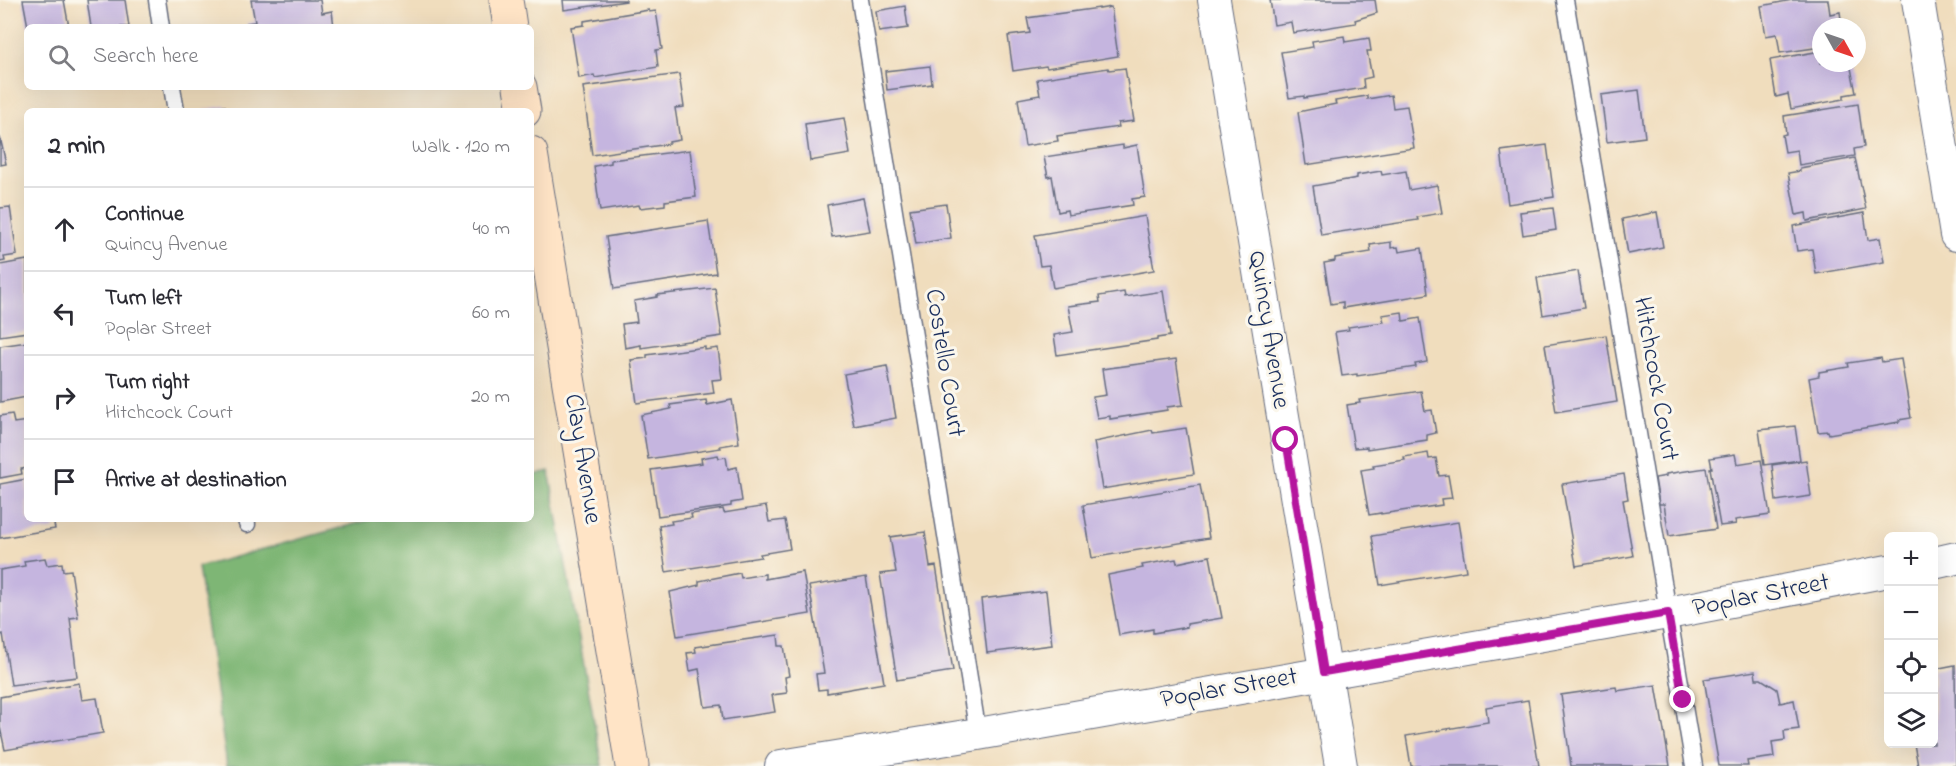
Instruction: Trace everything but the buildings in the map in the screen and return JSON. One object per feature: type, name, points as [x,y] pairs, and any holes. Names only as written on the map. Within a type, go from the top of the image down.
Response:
[{"type":"main road","points":[[506,0],[510,24]]},
{"type":"main road","points":[[520,90],[524,108]]},
{"type":"main road","name":"Clay Avenue","points":[[534,171],[632,766]]},
{"type":"street","name":"Quincy Avenue","points":[[1214,0],[1341,766]]},
{"type":"street","points":[[1918,0],[1956,234]]},
{"type":"street","points":[[1938,562],[1956,558]]},
{"type":"street","name":"Poplar Street","points":[[781,766],[978,734],[1668,613],[1884,572]]},
{"type":"lane","points":[[157,0],[161,24]]},
{"type":"lane","name":"Costello Court","points":[[860,0],[978,734]]},
{"type":"lane","name":"Hitchcock Court","points":[[1564,0],[1694,766]]},
{"type":"lane","points":[[172,90],[176,108]]},
{"type":"green space","points":[[549,471],[602,766],[227,766],[198,567],[362,522],[534,522],[534,475]]},
{"type":"route","points":[[1286,440],[1324,672],[1668,613],[1683,700]]}]
